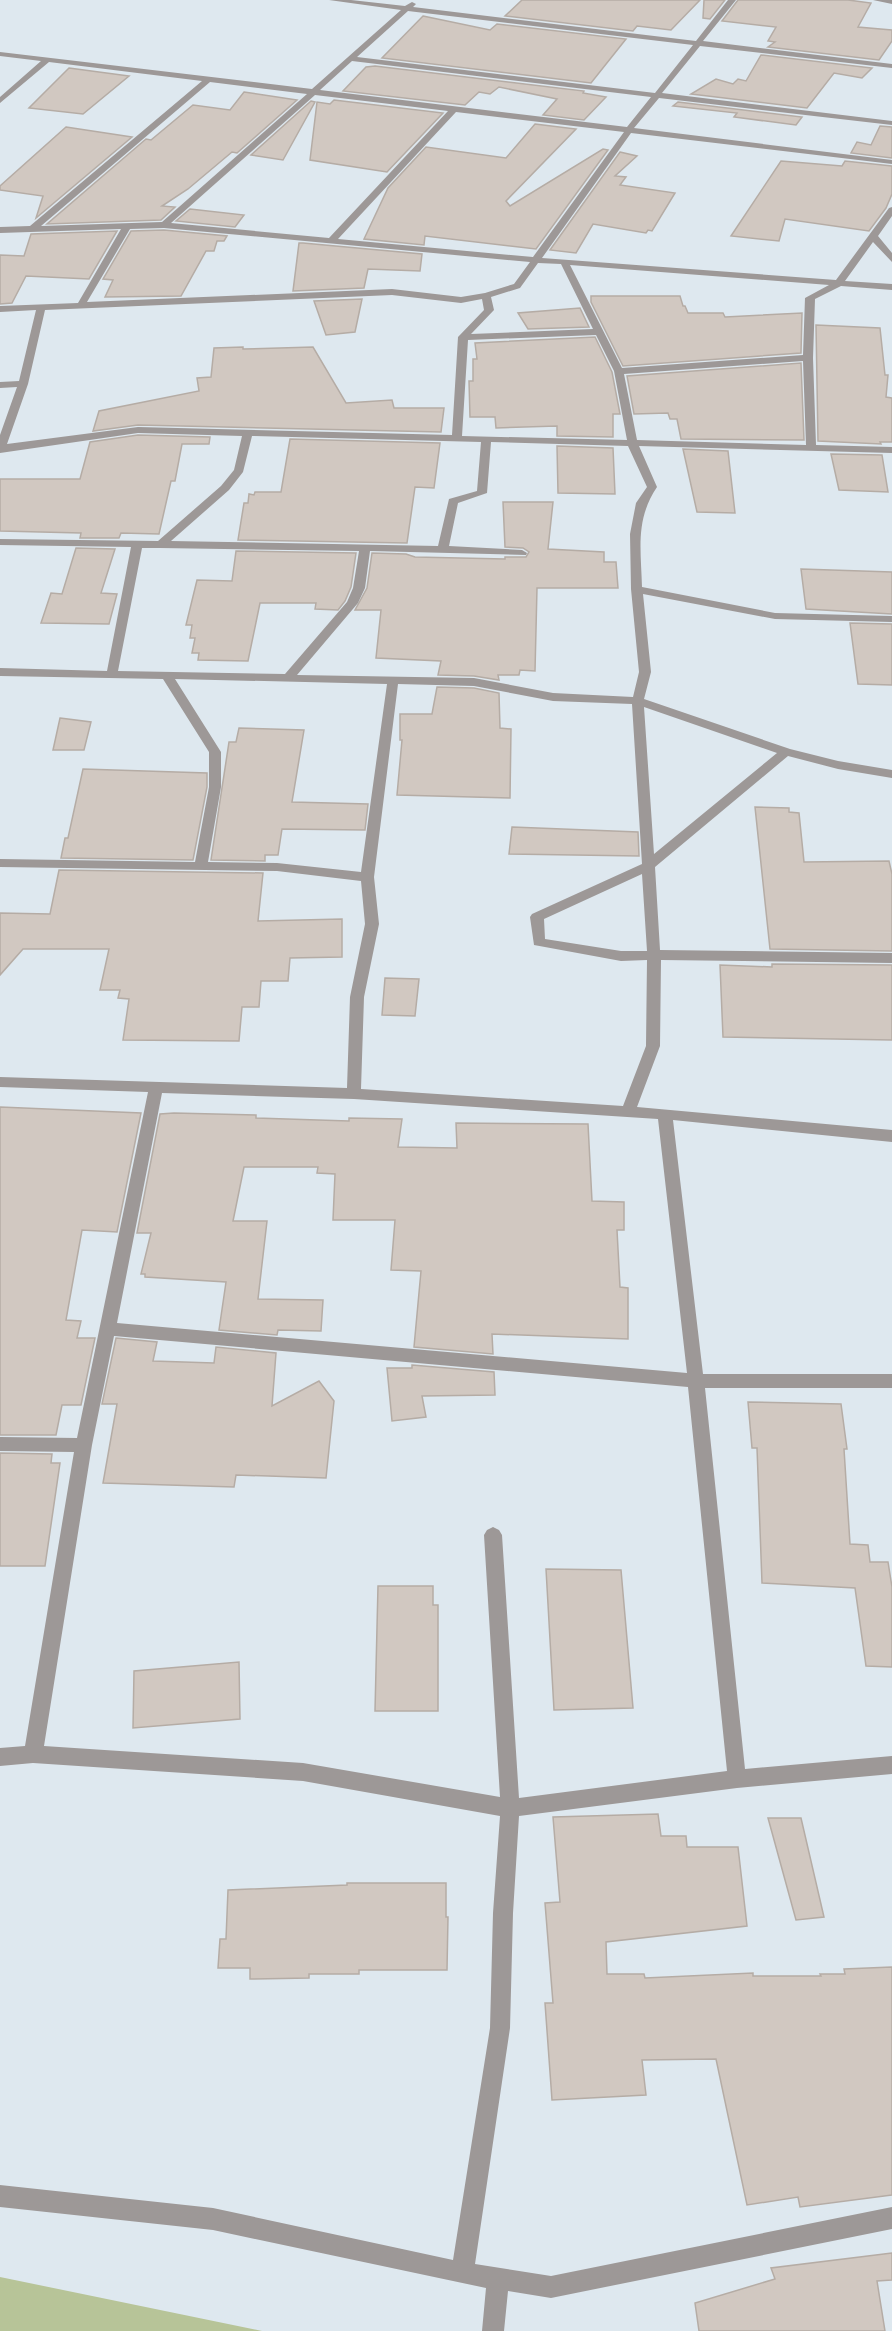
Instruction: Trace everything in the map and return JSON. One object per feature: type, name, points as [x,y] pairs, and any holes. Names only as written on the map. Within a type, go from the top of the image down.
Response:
[{"type":"street","points":[[333,0],[892,66]]},
{"type":"street","points":[[164,225],[417,0]]},
{"type":"street","points":[[0,309],[392,292],[461,300],[486,296],[518,286],[628,130],[732,0]]},
{"type":"street","points":[[878,0],[892,2]]},
{"type":"street","points":[[0,54],[892,162]]},
{"type":"street","points":[[351,58],[892,123]]},
{"type":"street","points":[[0,101],[46,60]]},
{"type":"street","points":[[32,229],[209,79]]},
{"type":"street","points":[[332,240],[454,109]]},
{"type":"street","points":[[811,447],[808,358],[810,298],[838,284],[892,210]]},
{"type":"street","points":[[0,231],[164,225],[538,260],[892,287]]},
{"type":"street","points":[[80,307],[127,226]]},
{"type":"street","points":[[873,236],[892,259]]},
{"type":"street","points":[[564,262],[619,371],[633,445],[652,487],[641,503],[635,534],[637,589],[645,672],[638,701],[654,955],[653,1046],[628,1112]]},
{"type":"street","points":[[457,437],[463,337],[489,310],[486,296]]},
{"type":"street","points":[[41,308],[23,384],[0,449],[138,430],[457,437],[633,445],[892,450]]},
{"type":"street","points":[[463,337],[599,332]]},
{"type":"street","points":[[619,371],[808,358]]},
{"type":"street","points":[[0,385],[23,384]]},
{"type":"street","points":[[160,545],[225,488],[239,470],[247,434]]},
{"type":"street","points":[[443,549],[453,501],[482,493],[486,439]]},
{"type":"street","points":[[0,542],[365,547],[522,553]]},
{"type":"street","points":[[112,673],[137,545]]},
{"type":"street","points":[[289,676],[352,603],[359,588],[365,547]]},
{"type":"street","points":[[637,589],[775,616],[892,619]]},
{"type":"street","points":[[0,672],[112,673],[168,677],[289,676],[474,682],[553,697],[638,701],[786,752],[838,765],[892,774]]},
{"type":"street","points":[[168,677],[215,752],[215,787],[201,865]]},
{"type":"street","points":[[354,1094],[357,997],[372,924],[367,877],[393,680]]},
{"type":"street","points":[[786,752],[648,866],[537,917],[539,942],[621,956],[892,958]]},
{"type":"street","points":[[0,863],[277,867],[367,877]]},
{"type":"street","points":[[0,1082],[354,1094],[665,1114],[892,1136]]},
{"type":"street","points":[[33,1754],[84,1445],[156,1089]]},
{"type":"street","points":[[665,1114],[696,1381],[737,1779]]},
{"type":"street","points":[[108,1329],[696,1381],[892,1381]]},
{"type":"street","points":[[0,1444],[84,1445]]},
{"type":"street","points":[[462,2273],[500,2028],[503,1913],[510,1808],[493,1535]]},
{"type":"street","points":[[0,1757],[33,1754],[303,1772],[510,1808],[737,1779],[892,1765]]},
{"type":"street","points":[[0,2196],[213,2219],[462,2273],[551,2288],[892,2218]]},
{"type":"street","points":[[493,2331],[498,2279]]},
{"type":"green space","points":[[0,2277],[262,2331],[0,2331]]},
{"type":"building","points":[[522,0],[700,0],[671,30],[637,26],[633,31],[505,16]]},
{"type":"building","points":[[704,0],[725,0],[710,19],[703,18]]},
{"type":"building","points":[[738,0],[848,0],[871,3],[858,27],[892,30],[892,41],[879,60],[768,47],[775,42],[768,41],[776,27],[722,21]]},
{"type":"building","points":[[423,16],[490,30],[497,24],[626,39],[591,83],[382,58]]},
{"type":"building","points":[[761,55],[872,68],[862,78],[834,73],[807,108],[691,94],[716,79],[733,84],[738,79],[746,81]]},
{"type":"building","points":[[375,66],[584,91],[583,93],[606,97],[584,120],[543,115],[557,99],[499,87],[490,94],[479,92],[465,105],[343,91],[366,67]]},
{"type":"building","points":[[69,68],[129,76],[83,114],[29,108]]},
{"type":"building","points":[[244,92],[297,100],[237,153],[232,152],[188,189],[162,206],[175,207],[161,220],[47,224],[146,139],[151,140],[193,105],[230,110]]},
{"type":"building","points":[[334,100],[443,113],[387,172],[310,160],[317,102],[330,104]]},
{"type":"building","points":[[311,101],[315,102],[283,160],[251,155]]},
{"type":"building","points":[[678,102],[802,117],[796,125],[734,117],[737,113],[673,106]]},
{"type":"building","points":[[535,124],[576,129],[506,201],[510,206],[603,149],[608,150],[536,249],[425,236],[424,245],[364,239],[388,188],[426,147],[506,158]]},
{"type":"building","points":[[880,126],[892,127],[892,158],[851,153],[857,142],[871,145]]},
{"type":"building","points":[[66,127],[132,137],[36,218],[43,196],[0,190],[0,186]]},
{"type":"building","points":[[620,152],[637,156],[615,176],[626,177],[620,185],[675,193],[652,231],[648,230],[646,233],[593,224],[576,253],[550,250]]},
{"type":"building","points":[[781,161],[842,166],[845,161],[892,166],[892,194],[886,208],[869,231],[785,219],[779,241],[731,236]]},
{"type":"building","points":[[190,209],[244,215],[235,227],[176,221]]},
{"type":"building","points":[[164,230],[227,236],[224,241],[217,241],[214,251],[206,251],[181,296],[105,297],[113,280],[103,279],[131,231]]},
{"type":"building","points":[[117,231],[89,279],[26,276],[12,303],[0,304],[0,255],[24,256],[31,234]]},
{"type":"building","points":[[299,243],[422,254],[420,271],[368,269],[364,288],[293,291]]},
{"type":"building","points":[[591,296],[680,296],[688,313],[723,313],[725,317],[802,313],[801,353],[623,366],[591,302]]},
{"type":"building","points":[[362,299],[355,332],[326,335],[314,301]]},
{"type":"building","points":[[580,308],[589,327],[528,329],[518,313]]},
{"type":"building","points":[[816,325],[880,328],[885,375],[888,375],[886,397],[892,398],[892,442],[880,442],[881,444],[818,441]]},
{"type":"building","points":[[595,337],[612,372],[620,414],[613,414],[613,437],[557,436],[557,426],[496,428],[495,417],[470,417],[469,381],[473,381],[473,359],[477,359],[475,343]]},
{"type":"building","points":[[243,347],[243,349],[313,347],[346,403],[392,400],[394,408],[444,408],[441,432],[138,425],[93,431],[99,411],[199,391],[197,378],[211,377],[214,348]]},
{"type":"building","points":[[801,363],[804,440],[681,439],[677,419],[670,419],[668,413],[634,414],[627,376]]},
{"type":"building","points":[[138,435],[210,437],[209,444],[182,444],[175,481],[171,481],[159,534],[121,533],[119,538],[80,538],[81,533],[0,531],[0,479],[80,479],[90,442]]},
{"type":"building","points":[[290,439],[440,443],[434,488],[415,487],[407,543],[238,540],[244,503],[248,503],[249,494],[281,492]]},
{"type":"building","points":[[557,446],[613,448],[615,494],[558,493]]},
{"type":"building","points":[[683,449],[728,451],[735,513],[697,512]]},
{"type":"building","points":[[831,454],[882,455],[888,492],[839,490]]},
{"type":"building","points":[[503,502],[553,502],[548,549],[604,552],[604,562],[616,562],[618,588],[537,588],[535,671],[520,670],[519,675],[498,675],[499,680],[474,676],[438,675],[441,661],[376,658],[381,610],[355,610],[367,588],[372,553],[406,554],[415,557],[505,559],[505,557],[526,557],[529,552],[523,548],[505,547]]},
{"type":"building","points":[[76,548],[115,549],[101,593],[117,594],[109,624],[41,623],[51,593],[62,594]]},
{"type":"building","points":[[236,551],[356,553],[351,587],[338,610],[315,609],[316,603],[260,603],[248,661],[198,660],[199,653],[192,653],[195,638],[190,638],[192,625],[186,625],[197,580],[232,581]]},
{"type":"building","points":[[801,569],[892,572],[892,614],[806,609]]},
{"type":"building","points":[[850,623],[892,624],[892,685],[858,684]]},
{"type":"building","points":[[437,687],[474,688],[499,693],[500,728],[511,729],[510,798],[397,795],[402,740],[400,740],[400,714],[432,714]]},
{"type":"building","points":[[60,718],[91,722],[84,750],[53,750]]},
{"type":"building","points":[[239,728],[304,730],[292,802],[368,804],[365,830],[282,829],[278,855],[265,855],[265,861],[211,860],[229,742],[236,742]]},
{"type":"building","points":[[83,769],[207,773],[207,787],[193,860],[61,858],[65,838],[68,838]]},
{"type":"building","points":[[755,807],[789,808],[789,812],[799,813],[804,862],[889,861],[892,874],[892,951],[770,949]]},
{"type":"building","points":[[512,827],[638,832],[639,856],[509,854]]},
{"type":"building","points":[[59,870],[263,873],[258,921],[342,919],[342,957],[290,958],[288,981],[261,981],[259,1007],[242,1007],[239,1041],[123,1040],[129,999],[118,998],[120,990],[100,990],[109,949],[23,949],[0,975],[0,913],[50,914]]},
{"type":"building","points":[[772,964],[892,965],[892,1040],[723,1037],[720,965],[772,967]]},
{"type":"building","points":[[385,978],[419,979],[415,1016],[382,1015]]},
{"type":"building","points":[[0,1107],[141,1113],[117,1232],[82,1230],[66,1320],[81,1321],[77,1338],[95,1338],[81,1405],[62,1405],[56,1435],[0,1435]]},
{"type":"building","points":[[160,1114],[349,1121],[349,1118],[402,1119],[398,1147],[457,1148],[456,1123],[588,1124],[592,1201],[624,1202],[624,1230],[617,1230],[620,1287],[628,1288],[628,1339],[492,1334],[493,1354],[414,1347],[421,1271],[391,1270],[395,1220],[333,1220],[335,1174],[317,1173],[318,1167],[244,1167],[233,1221],[267,1221],[258,1299],[323,1300],[321,1331],[278,1330],[277,1335],[219,1330],[226,1282],[145,1277],[145,1274],[141,1274],[151,1233],[137,1233]]},
{"type":"building","points":[[116,1338],[157,1342],[153,1361],[214,1363],[216,1347],[276,1353],[272,1406],[319,1381],[334,1401],[326,1478],[236,1475],[234,1487],[103,1483],[117,1404],[102,1404]]},
{"type":"building","points":[[412,1365],[494,1372],[495,1395],[422,1396],[426,1417],[392,1421],[387,1368],[412,1368]]},
{"type":"building","points":[[748,1402],[841,1404],[847,1449],[844,1449],[850,1544],[868,1545],[870,1562],[888,1562],[892,1587],[892,1667],[866,1666],[855,1588],[762,1583],[757,1448],[752,1448]]},
{"type":"building","points":[[0,1453],[52,1454],[51,1463],[60,1463],[45,1566],[0,1566]]},
{"type":"building","points":[[546,1569],[621,1570],[633,1708],[554,1710]]},
{"type":"building","points":[[378,1586],[433,1586],[433,1605],[438,1605],[438,1711],[375,1711]]},
{"type":"building","points":[[239,1662],[240,1719],[133,1728],[134,1671]]},
{"type":"building","points":[[658,1814],[661,1836],[686,1836],[687,1847],[738,1847],[747,1926],[606,1942],[607,1974],[644,1974],[645,1978],[753,1973],[753,1976],[821,1976],[820,1974],[845,1974],[844,1969],[892,1967],[892,2195],[800,2207],[798,2197],[747,2205],[716,2059],[642,2060],[646,2095],[552,2100],[545,2003],[553,2003],[545,1903],[560,1902],[553,1817]]},
{"type":"building","points":[[768,1818],[801,1818],[824,1917],[796,1920]]},
{"type":"building","points":[[347,1883],[446,1883],[447,1970],[359,1970],[359,1974],[309,1974],[309,1978],[250,1979],[250,1968],[218,1968],[220,1939],[226,1939],[228,1890],[347,1885]]},
{"type":"building","points":[[892,2253],[892,2280],[877,2281],[885,2331],[699,2331],[695,2303],[775,2279],[771,2268]]}]
